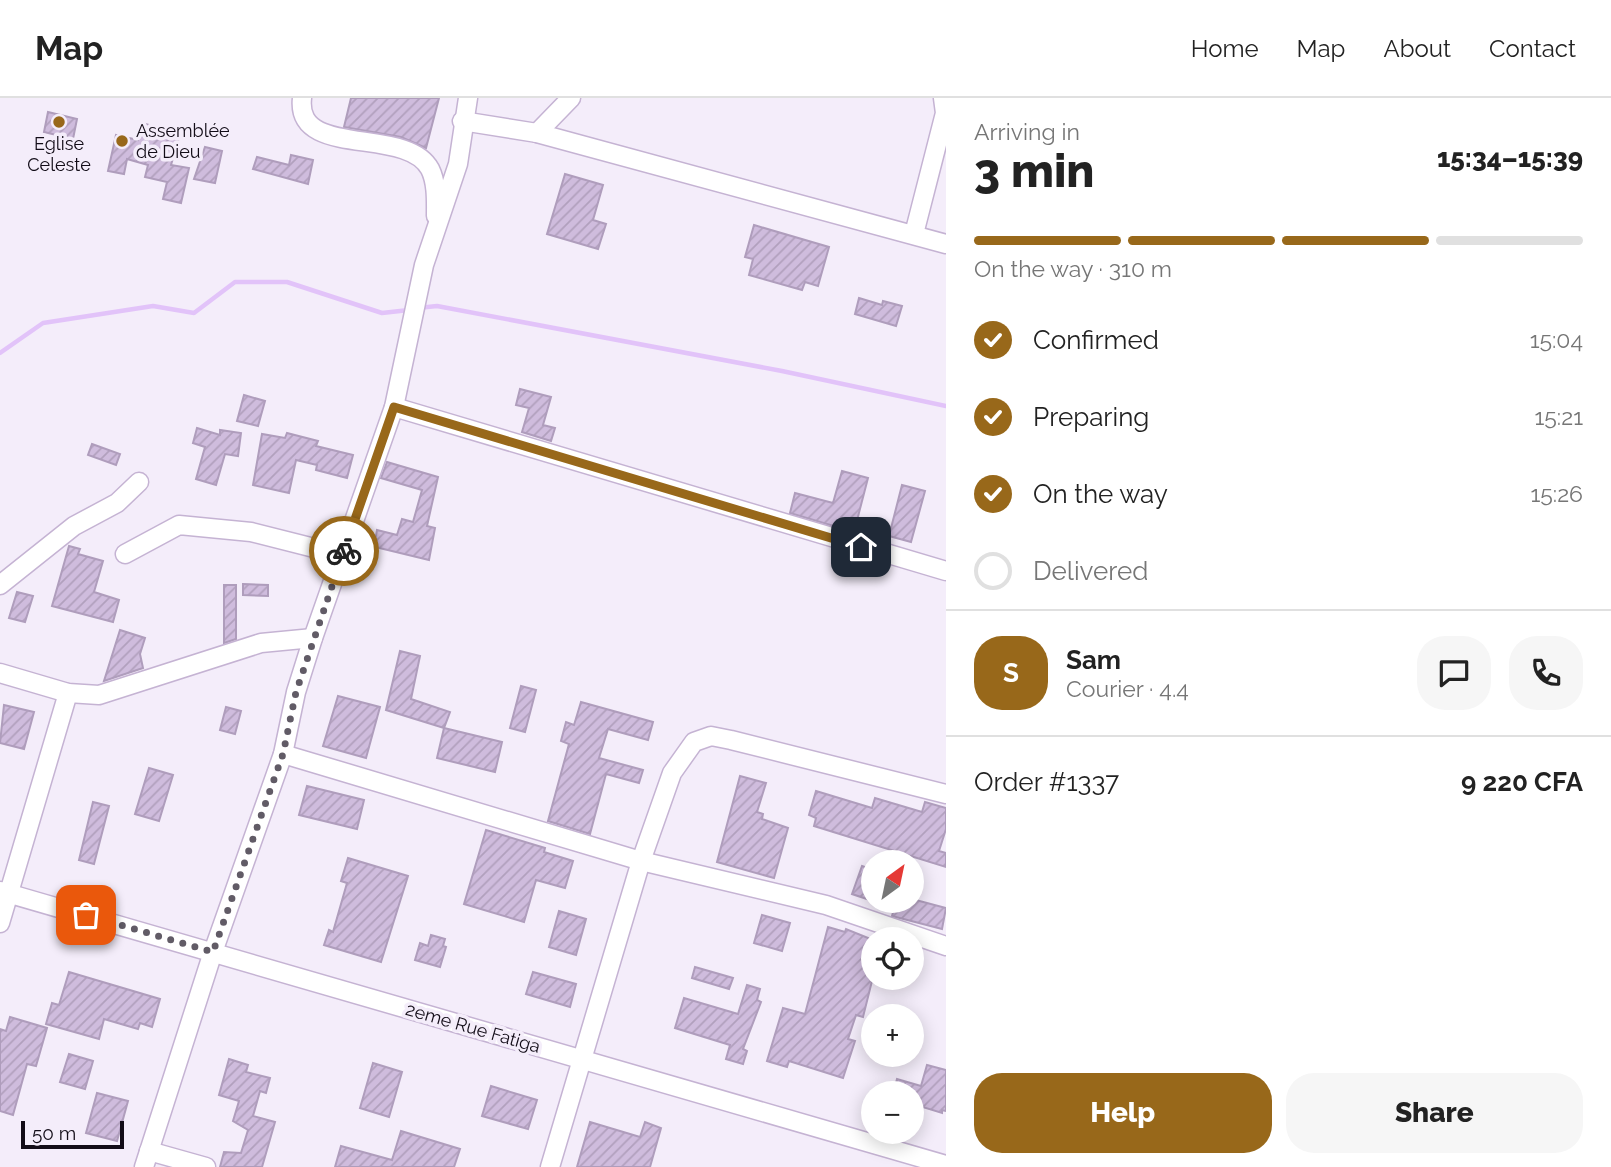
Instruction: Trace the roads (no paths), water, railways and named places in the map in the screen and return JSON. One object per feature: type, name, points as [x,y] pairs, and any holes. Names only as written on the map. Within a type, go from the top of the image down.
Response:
[{"type":"street","points":[[302,98],[301,112],[307,124],[320,132],[405,149],[420,157],[430,169],[436,191],[433,240]]},
{"type":"street","points":[[206,1167],[147,1159],[213,952],[283,754],[296,692],[313,638],[394,407],[409,325],[458,163],[468,98]]},
{"type":"street","points":[[537,133],[571,98]]},
{"type":"street","points":[[914,234],[945,113],[943,98]]},
{"type":"street","points":[[463,121],[537,133],[946,244]]},
{"type":"street","points":[[394,407],[946,571]]},
{"type":"street","points":[[0,585],[74,526],[117,503],[139,482]]},
{"type":"street","points":[[125,554],[179,525],[251,532],[342,555]]},
{"type":"street","points":[[0,673],[68,693],[99,695],[261,643],[313,638]]},
{"type":"street","points":[[0,923],[4,892],[68,693]]},
{"type":"street","points":[[550,1167],[641,861],[672,773],[694,742],[711,736],[946,794]]},
{"type":"street","points":[[283,754],[641,861],[826,905],[946,946]]},
{"type":"street","name":"2eme Rue Fatiga","points":[[4,892],[946,1165]]},
{"type":"waterway","points":[[0,353],[43,323],[153,306],[194,313],[235,282],[287,282],[382,313],[409,310]]},
{"type":"waterway","points":[[418,308],[437,306],[782,371],[946,406]]},
{"type":"place","name":"Eglise Celeste","points":[[59,122]]},
{"type":"place","name":"Assemblée de Dieu","points":[[122,141]]}]
